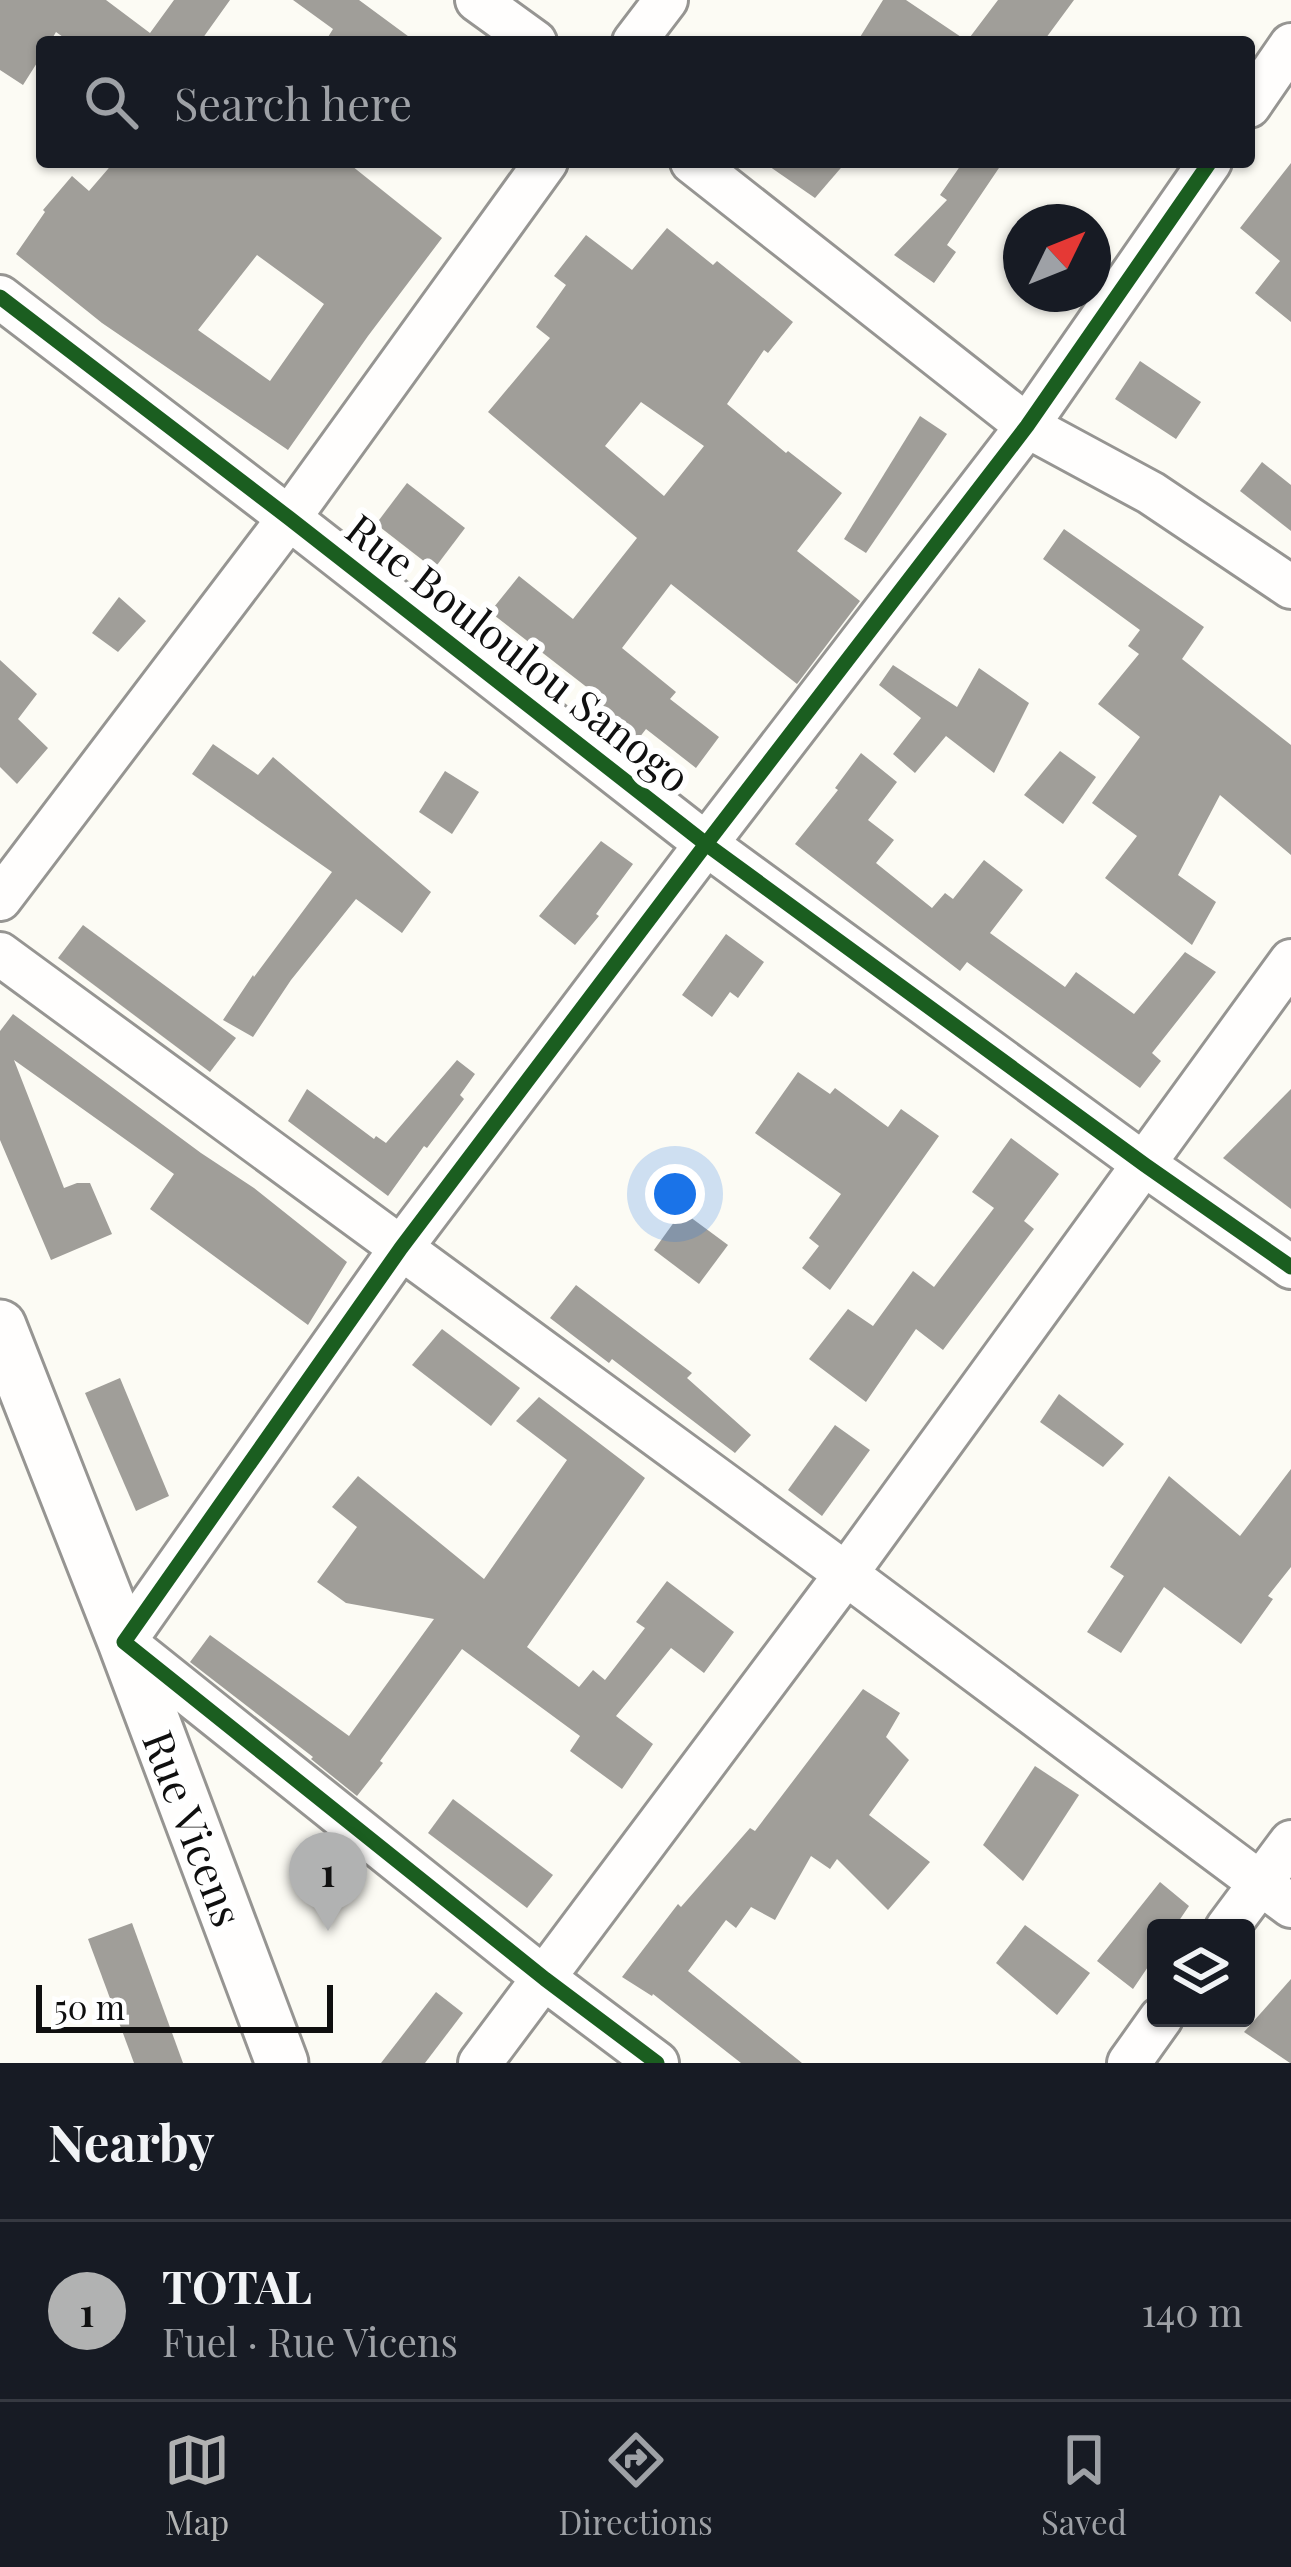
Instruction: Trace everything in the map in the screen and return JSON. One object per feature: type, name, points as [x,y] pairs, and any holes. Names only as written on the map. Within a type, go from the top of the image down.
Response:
[{"type":"street","points":[[477,0],[527,36]]},
{"type":"street","points":[[638,36],[665,0]]},
{"type":"street","points":[[1255,97],[1291,45]]},
{"type":"street","points":[[0,899],[289,518],[542,168]]},
{"type":"street","points":[[700,168],[1027,426],[1151,493],[1291,587]]},
{"type":"street","points":[[657,2063],[124,1642],[401,1248],[1027,426],[1206,168]]},
{"type":"street","name":"Rue Bouloulou Sanogo","points":[[0,298],[706,844],[1291,1268]]},
{"type":"street","points":[[0,954],[1275,1894]]},
{"type":"street","points":[[480,2063],[846,1574],[1291,961]]},
{"type":"street","name":"Rue Vicens","points":[[0,1326],[282,2063]]},
{"type":"street","points":[[1240,1919],[1275,1894],[1291,1842]]},
{"type":"street","points":[[1129,2063],[1155,2027]]},
{"type":"building","points":[[0,0],[106,0],[150,33],[174,0],[230,0],[204,36],[62,36],[56,32],[36,36],[36,64],[23,85],[0,70]]},
{"type":"building","points":[[293,0],[359,0],[408,36],[329,36],[333,29]]},
{"type":"building","points":[[883,0],[906,0],[960,36],[861,36]]},
{"type":"building","points":[[998,0],[1074,0],[1047,36],[971,36]]},
{"type":"building","points":[[1291,163],[1291,322],[1255,293],[1280,261],[1240,228]]},
{"type":"building","points":[[109,168],[354,168],[442,238],[288,450],[102,323],[16,254],[43,210],[72,176],[89,191]],"holes":[[[257,255],[324,304],[270,381],[198,330]]]},
{"type":"building","points":[[772,168],[841,168],[815,198]]},
{"type":"building","points":[[959,168],[999,168],[947,245],[956,252],[934,283],[894,255],[947,200],[940,195]]},
{"type":"building","points":[[667,228],[793,322],[768,353],[764,350],[727,404],[842,493],[797,551],[860,601],[797,684],[671,584],[622,648],[676,692],[670,699],[719,737],[696,768],[646,729],[632,747],[595,717],[602,699],[490,612],[519,576],[573,619],[637,538],[488,412],[550,338],[536,327],[566,285],[554,276],[586,235],[632,270]],"holes":[[[641,402],[704,446],[664,496],[605,446]]]},
{"type":"building","points":[[1140,361],[1201,402],[1176,439],[1115,399]]},
{"type":"building","points":[[920,416],[947,434],[866,553],[844,539]]},
{"type":"building","points":[[1262,462],[1291,485],[1291,531],[1240,491]]},
{"type":"building","points":[[407,483],[465,528],[434,569],[376,524]]},
{"type":"building","points":[[1064,529],[1204,627],[1182,659],[1291,745],[1291,855],[1220,795],[1178,875],[1216,902],[1192,945],[1105,878],[1137,836],[1092,803],[1140,737],[1098,704],[1139,654],[1128,646],[1140,630],[1043,559]]},
{"type":"building","points":[[119,597],[146,621],[118,652],[92,633]]},
{"type":"building","points":[[0,660],[37,694],[18,719],[48,748],[17,784],[0,767]]},
{"type":"building","points":[[893,665],[957,707],[979,668],[1029,703],[994,773],[946,736],[915,773],[893,754],[921,718],[879,685]]},
{"type":"building","points":[[213,744],[258,775],[273,757],[431,892],[402,933],[356,899],[291,980],[253,1037],[223,1020],[332,872],[192,774]]},
{"type":"building","points":[[1060,751],[1096,777],[1063,824],[1024,795]]},
{"type":"building","points":[[861,753],[897,782],[868,820],[894,840],[876,863],[932,908],[945,893],[953,899],[984,860],[1023,890],[990,933],[1065,987],[1076,972],[1134,1014],[1185,952],[1216,972],[1152,1053],[1161,1061],[1140,1088],[967,962],[960,971],[795,844]]},
{"type":"building","points":[[445,771],[479,792],[452,834],[419,812]]},
{"type":"building","points":[[601,841],[633,864],[575,945],[539,916]]},
{"type":"building","points":[[83,925],[236,1038],[210,1072],[58,958]]},
{"type":"building","points":[[726,934],[764,962],[738,998],[730,992],[712,1017],[682,995]]},
{"type":"building","points":[[13,1014],[254,1188],[347,1262],[308,1325],[150,1209],[174,1174],[14,1060],[64,1188],[90,1183],[112,1234],[51,1260],[0,1140],[0,1031]]},
{"type":"building","points":[[457,1060],[475,1074],[460,1095],[464,1099],[388,1196],[288,1121],[307,1089],[386,1143]]},
{"type":"building","points":[[798,1072],[830,1094],[835,1088],[888,1127],[901,1109],[939,1136],[830,1290],[802,1268],[819,1246],[809,1238],[841,1194],[755,1133]]},
{"type":"building","points":[[1291,1089],[1291,1209],[1223,1158]]},
{"type":"building","points":[[1011,1138],[1059,1174],[1024,1221],[1034,1229],[943,1350],[916,1329],[866,1402],[809,1359],[848,1309],[873,1326],[913,1271],[934,1287],[994,1208],[972,1192]]},
{"type":"building","points":[[682,1211],[728,1245],[699,1284],[654,1250]]},
{"type":"building","points":[[576,1285],[692,1373],[687,1378],[751,1435],[735,1453],[550,1318]]},
{"type":"building","points":[[442,1329],[520,1388],[491,1426],[412,1365]]},
{"type":"building","points":[[120,1378],[169,1496],[136,1511],[85,1393]]},
{"type":"building","points":[[1059,1394],[1124,1444],[1103,1467],[1040,1422]]},
{"type":"building","points":[[539,1397],[645,1478],[527,1647],[579,1687],[593,1670],[605,1680],[645,1628],[636,1622],[667,1581],[734,1632],[704,1673],[671,1648],[616,1716],[653,1744],[622,1789],[570,1751],[580,1736],[462,1649],[357,1796],[190,1662],[210,1635],[349,1736],[434,1619],[346,1603],[317,1582],[357,1527],[332,1507],[358,1476],[484,1579],[567,1460],[516,1421]]},
{"type":"building","points":[[835,1425],[870,1450],[822,1516],[788,1490]]},
{"type":"building","points":[[1291,1469],[1291,1567],[1241,1644],[1164,1587],[1121,1653],[1087,1632],[1124,1576],[1110,1567],[1169,1476],[1240,1536]]},
{"type":"building","points":[[863,1689],[900,1713],[886,1737],[909,1760],[869,1815],[930,1862],[888,1910],[837,1859],[830,1869],[811,1856],[775,1920],[751,1907],[736,1928],[726,1920],[688,1971],[802,2063],[741,2063],[653,1994],[622,1977],[678,1904],[681,1907],[750,1828],[755,1831]]},
{"type":"building","points":[[1035,1766],[1079,1795],[1023,1881],[983,1845]]},
{"type":"building","points":[[453,1799],[553,1875],[527,1908],[428,1833]]},
{"type":"building","points":[[1160,1882],[1189,1906],[1180,1919],[1147,1919],[1147,1968],[1133,1989],[1097,1961]]},
{"type":"building","points":[[132,1923],[183,2063],[134,2063],[88,1939]]},
{"type":"building","points":[[1025,1925],[1090,1973],[1057,2015],[996,1963]]},
{"type":"building","points":[[1291,1979],[1291,2063],[1244,2032],[1255,2027],[1255,2020]]},
{"type":"building","points":[[436,1992],[463,2013],[425,2063],[381,2063]]},
{"type":"cycle path","points":[[657,2063],[124,1642],[401,1248],[1027,426],[1206,168]]},
{"type":"cycle path","points":[[0,297],[706,844],[1291,1267]]},
{"type":"place","name":"TOTAL","points":[[328,1931]]}]
